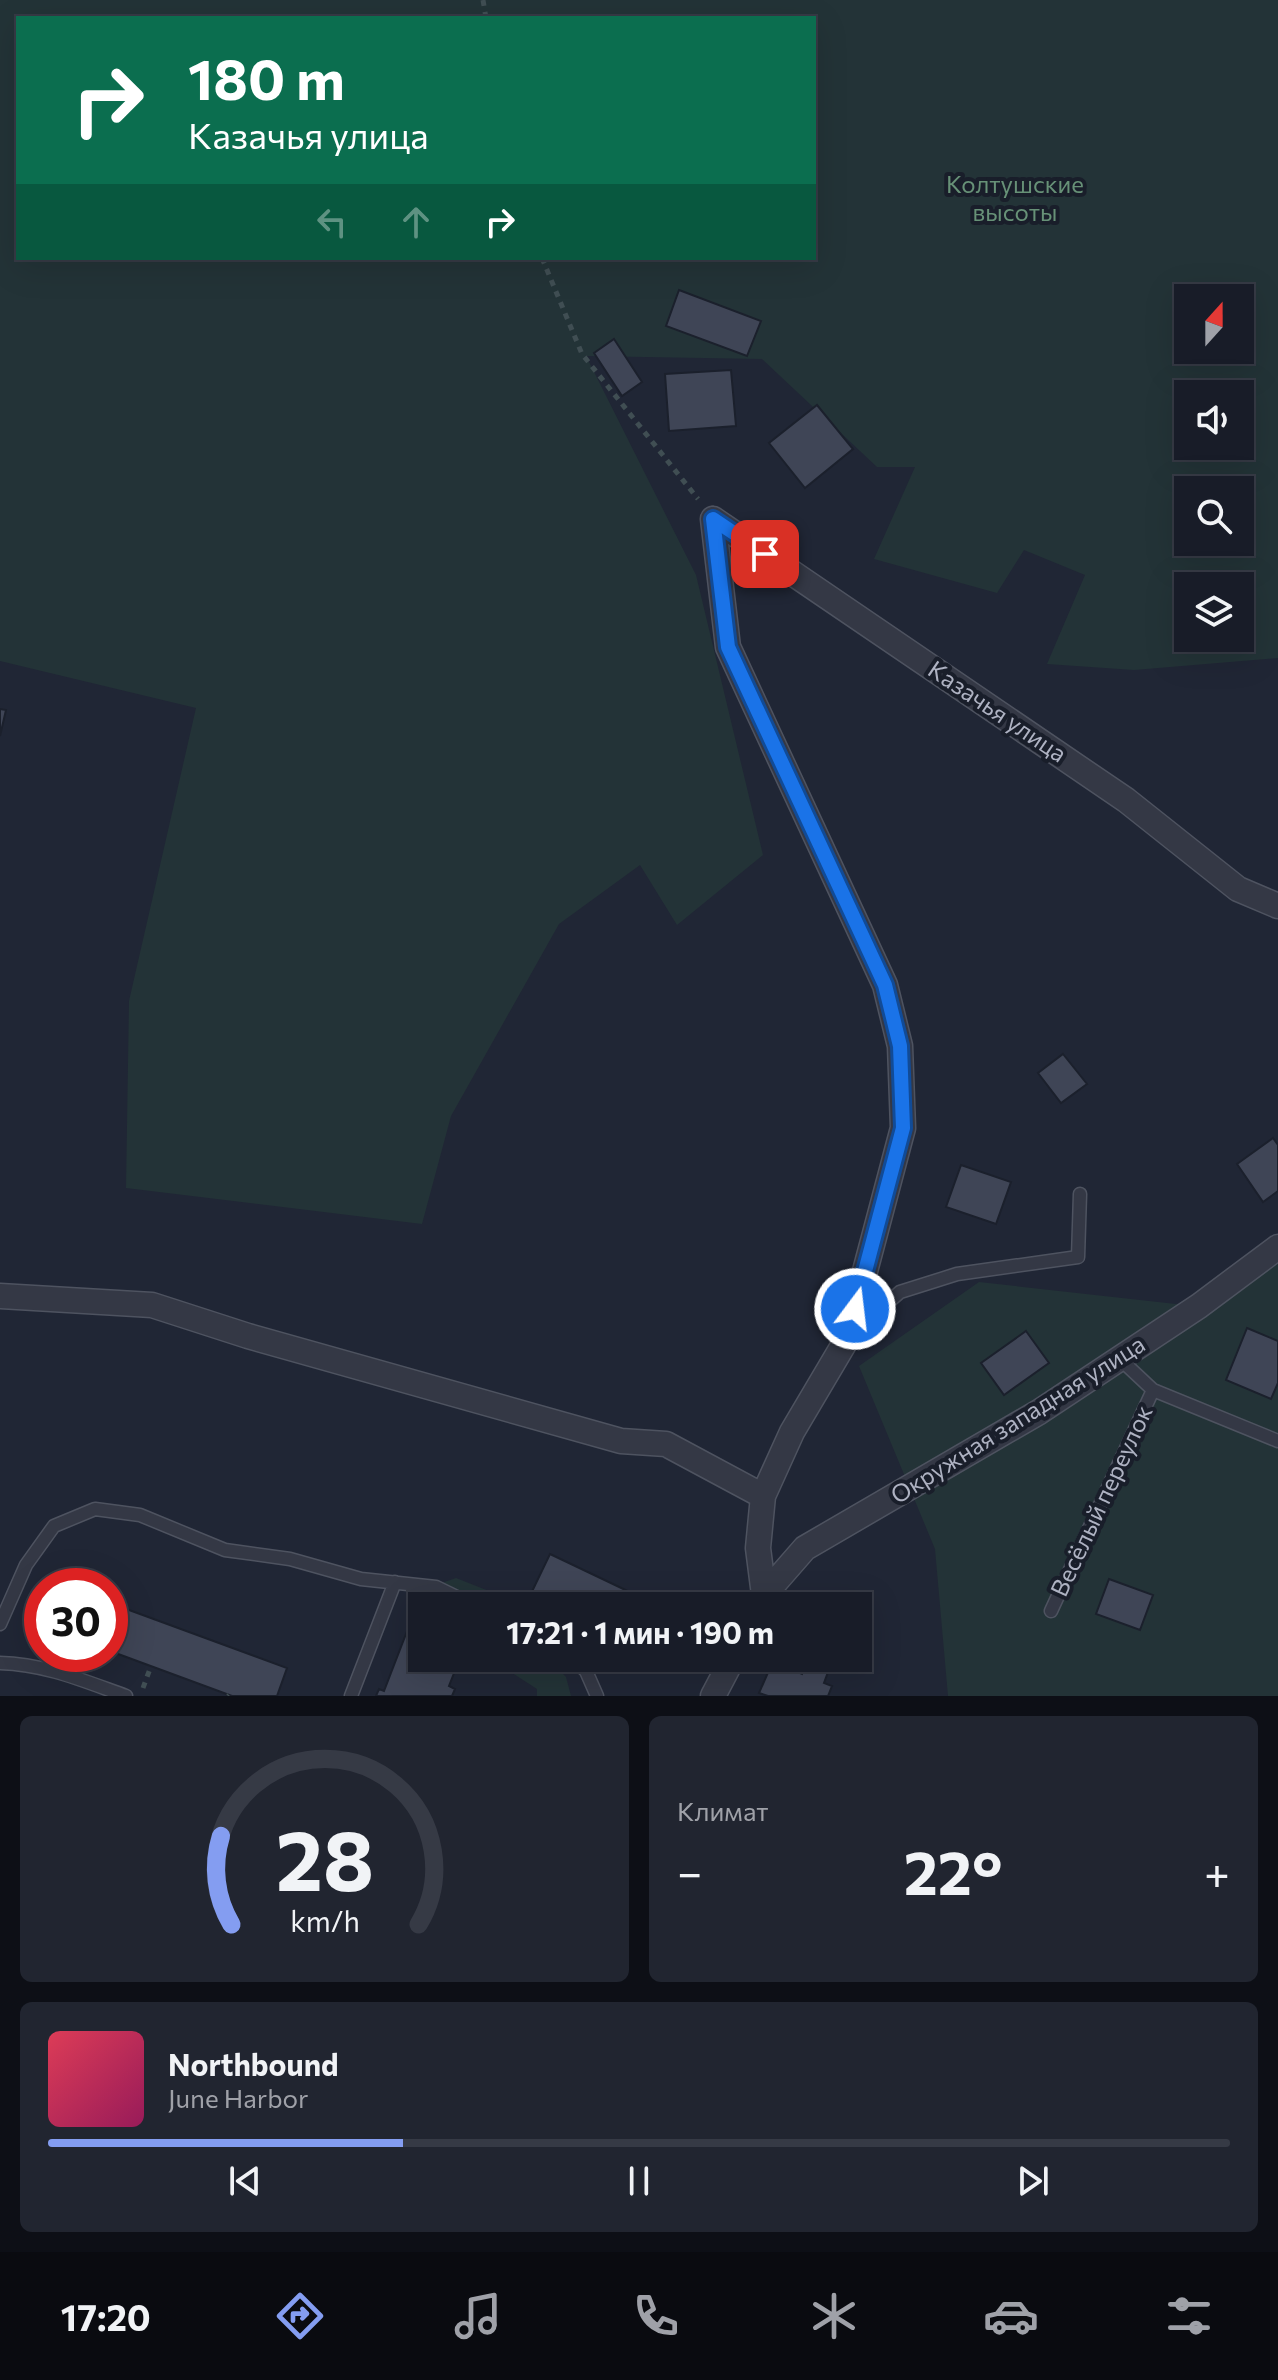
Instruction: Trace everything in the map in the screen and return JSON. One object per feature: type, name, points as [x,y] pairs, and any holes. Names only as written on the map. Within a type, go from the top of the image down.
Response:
[{"type":"street","name":"Казачья улица","points":[[713,519],[1126,800],[1238,889],[1278,906]]},
{"type":"street","points":[[713,519],[728,647],[885,985],[900,1046],[903,1128],[847,1339],[792,1432],[763,1496],[758,1548],[760,1592]]},
{"type":"street","name":"Окружная западная улица","points":[[768,1592],[805,1548],[1039,1412],[1199,1306],[1278,1247]]},
{"type":"street","points":[[0,1296],[152,1305],[248,1336],[621,1441],[666,1444],[763,1496]]},
{"type":"street","points":[[713,1696],[726,1672]]},
{"type":"lane","points":[[847,1339],[900,1292],[957,1274],[1078,1257],[1080,1194]]},
{"type":"lane","name":"Весёлый переулок","points":[[1051,1611],[1153,1390],[1120,1359]]},
{"type":"lane","points":[[1153,1390],[1278,1441]]},
{"type":"lane","points":[[0,1624],[26,1565],[54,1526],[95,1509],[140,1515],[225,1550],[290,1559],[361,1579],[436,1587],[446,1592]]},
{"type":"lane","points":[[351,1696],[395,1582]]},
{"type":"lane","points":[[0,1663],[24,1664],[60,1672],[126,1696]]},
{"type":"lane","points":[[586,1672],[597,1696]]},
{"type":"path","points":[[543,260],[582,354],[713,519]]},
{"type":"path","points":[[140,1696],[151,1666]]},
{"type":"green space","name":"Колтушские высоты","points":[[0,0],[1278,0],[1278,658],[1134,670],[1047,664],[1085,575],[1024,550],[997,593],[874,559],[915,467],[877,467],[762,359],[586,356],[696,575],[763,855],[677,925],[640,865],[559,924],[451,1116],[422,1224],[126,1188],[129,1001],[196,708],[0,661]]},
{"type":"green space","points":[[1278,1235],[1278,1696],[948,1696],[935,1549],[859,1366],[979,1282],[1185,1305]]},
{"type":"green space","points":[[456,1578],[491,1592],[426,1592],[425,1589]]},
{"type":"green space","points":[[511,1672],[561,1672],[566,1677],[571,1696],[537,1696],[537,1689]]},
{"type":"building","points":[[679,290],[761,321],[747,356],[666,326]]},
{"type":"building","points":[[614,339],[642,382],[622,396],[594,353]]},
{"type":"building","points":[[731,370],[736,426],[669,431],[665,374]]},
{"type":"building","points":[[817,405],[853,449],[805,488],[769,443]]},
{"type":"building","points":[[0,709],[6,710],[0,736]]},
{"type":"building","points":[[1063,1054],[1087,1084],[1061,1103],[1038,1073]]},
{"type":"building","points":[[1273,1138],[1278,1145],[1278,1191],[1263,1202],[1237,1164]]},
{"type":"building","points":[[961,1165],[1011,1182],[996,1224],[946,1207]]},
{"type":"building","points":[[1247,1328],[1278,1341],[1278,1383],[1271,1399],[1226,1380]]},
{"type":"building","points":[[1026,1331],[1049,1363],[1004,1395],[981,1363]]},
{"type":"building","points":[[550,1554],[630,1592],[532,1592]]},
{"type":"building","points":[[1109,1579],[1153,1595],[1140,1630],[1096,1614]]},
{"type":"building","points":[[128,1610],[287,1668],[277,1696],[232,1696],[128,1658]]},
{"type":"building","points":[[408,1629],[408,1672],[454,1672],[449,1686],[455,1689],[452,1696],[376,1696],[379,1689],[384,1691]]},
{"type":"building","points":[[768,1672],[828,1672],[824,1683],[832,1686],[828,1696],[768,1696],[759,1693]]},
{"type":"route","points":[[765,554],[713,519],[728,647],[885,985],[900,1046],[903,1128],[855,1309]]}]
